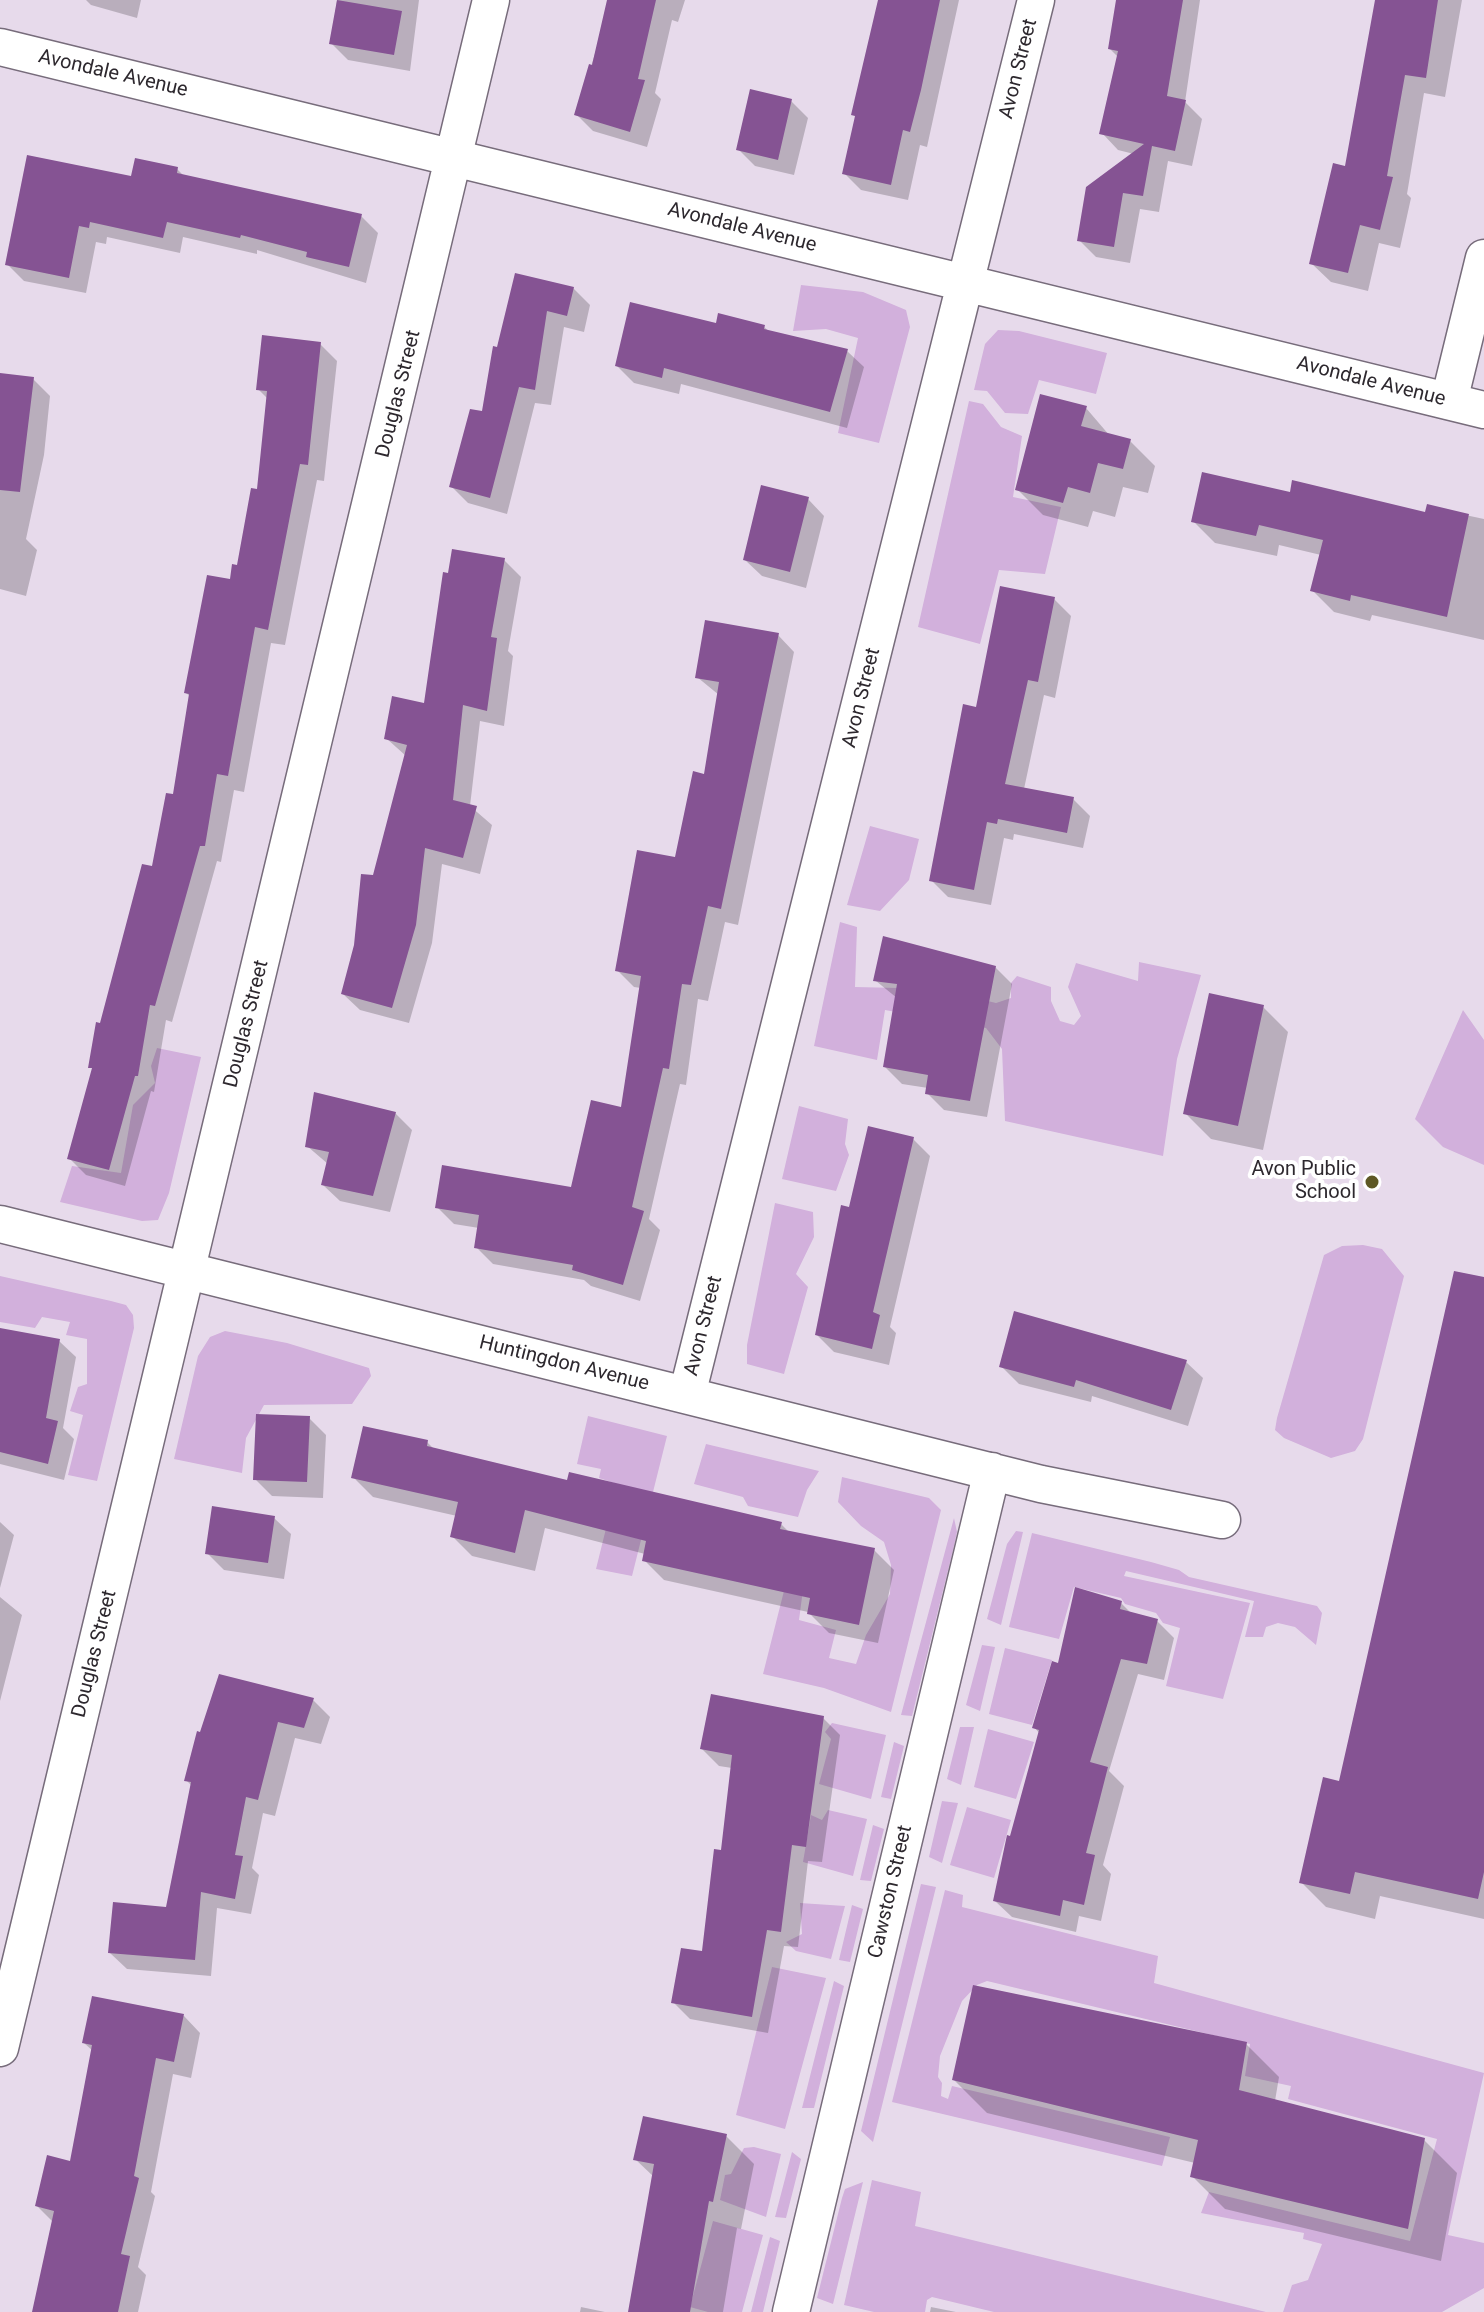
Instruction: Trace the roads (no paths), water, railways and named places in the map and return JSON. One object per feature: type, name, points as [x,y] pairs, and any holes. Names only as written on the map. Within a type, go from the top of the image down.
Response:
[{"type":"street","name":"Douglas Street","points":[[0,2048],[491,0]]},
{"type":"street","name":"Avon Street","points":[[687,1395],[1036,0]]},
{"type":"street","name":"Avondale Avenue","points":[[0,47],[1484,410]]},
{"type":"street","points":[[1449,401],[1484,258]]},
{"type":"street","name":"Huntingdon Avenue","points":[[0,1224],[992,1471],[1222,1520]]},
{"type":"street","name":"Cawston Street","points":[[791,2312],[992,1471]]},
{"type":"place","name":"Avon Public School","points":[[1372,1182]]}]
